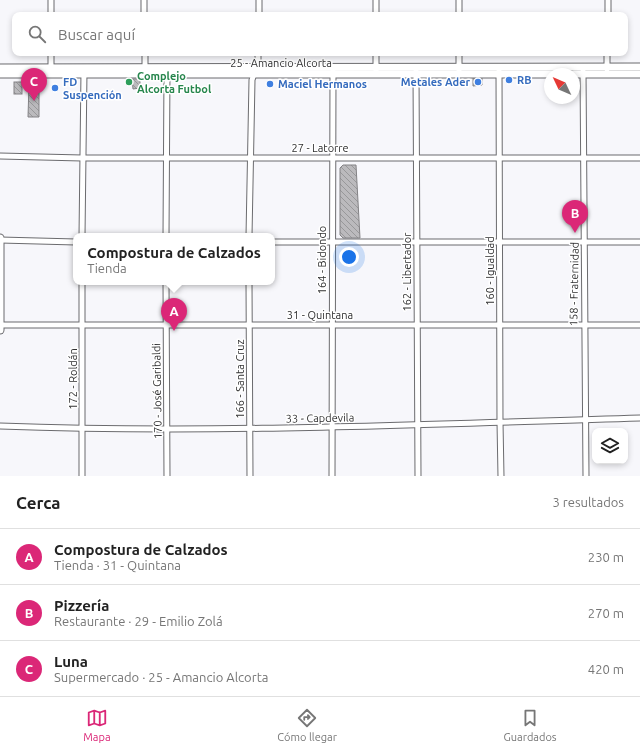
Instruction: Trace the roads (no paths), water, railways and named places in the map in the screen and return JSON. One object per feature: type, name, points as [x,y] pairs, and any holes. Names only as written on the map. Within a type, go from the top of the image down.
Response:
[{"type":"main road","points":[[167,71],[256,67],[333,71]]},
{"type":"main road","points":[[607,71],[640,67]]},
{"type":"main road","points":[[0,68],[51,71]]},
{"type":"main road","points":[[499,70],[607,71],[640,74]]},
{"type":"main road","name":"25 - Amancio Alcorta","points":[[51,71],[167,71],[253,74],[333,71],[499,70],[544,73]]},
{"type":"main road","points":[[0,74],[51,71]]},
{"type":"main road","points":[[0,239],[0,330]]},
{"type":"street","points":[[51,0],[51,12]]},
{"type":"street","points":[[144,0],[144,12]]},
{"type":"street","points":[[259,12],[260,0]]},
{"type":"street","points":[[376,0],[376,12]]},
{"type":"street","points":[[459,0],[459,12]]},
{"type":"street","points":[[608,0],[608,12]]},
{"type":"street","points":[[51,56],[51,71]]},
{"type":"street","points":[[145,56],[145,71]]},
{"type":"street","points":[[249,233],[253,74],[258,56]]},
{"type":"street","points":[[376,56],[376,71]]},
{"type":"street","points":[[459,56],[459,70]]},
{"type":"street","points":[[607,56],[607,71]]},
{"type":"street","name":"162 - Libertador","points":[[417,70],[418,476]]},
{"type":"street","name":"160 - Igualdad","points":[[499,70],[500,422],[502,476]]},
{"type":"street","points":[[82,233],[84,71]]},
{"type":"street","points":[[166,233],[167,71]]},
{"type":"street","name":"164 - Bidondo","points":[[332,476],[333,71]]},
{"type":"street","name":"158 - Fraternidad","points":[[583,71],[585,241],[583,325],[586,476]]},
{"type":"street","name":"27 - Latorre","points":[[0,156],[82,158],[640,158]]},
{"type":"street","points":[[0,239],[73,242]]},
{"type":"street","points":[[275,242],[640,242]]},
{"type":"street","name":"172 - Roldán","points":[[82,285],[82,476]]},
{"type":"street","name":"170 - José Garibaldi","points":[[166,285],[167,476]]},
{"type":"street","name":"166 - Santa Cruz","points":[[250,285],[250,476]]},
{"type":"street","name":"31 - Quintana","points":[[0,325],[640,325]]},
{"type":"street","name":"33 - Capdevila","points":[[0,426],[83,430],[333,428],[417,424],[640,418]]},
{"type":"place","name":"RB","points":[[509,80]]},
{"type":"place","name":"Complejo Alcorta Futbol","points":[[129,82]]},
{"type":"place","name":"Metales Ader","points":[[478,82]]},
{"type":"place","name":"Maciel Hermanos","points":[[270,84]]},
{"type":"place","name":"FD Suspención","points":[[55,88]]},
{"type":"place","name":"Luna","points":[[34,101]]},
{"type":"place","name":"Pizzería","points":[[575,233]]},
{"type":"place","name":"Compostura de Calzados","points":[[174,331]]}]
